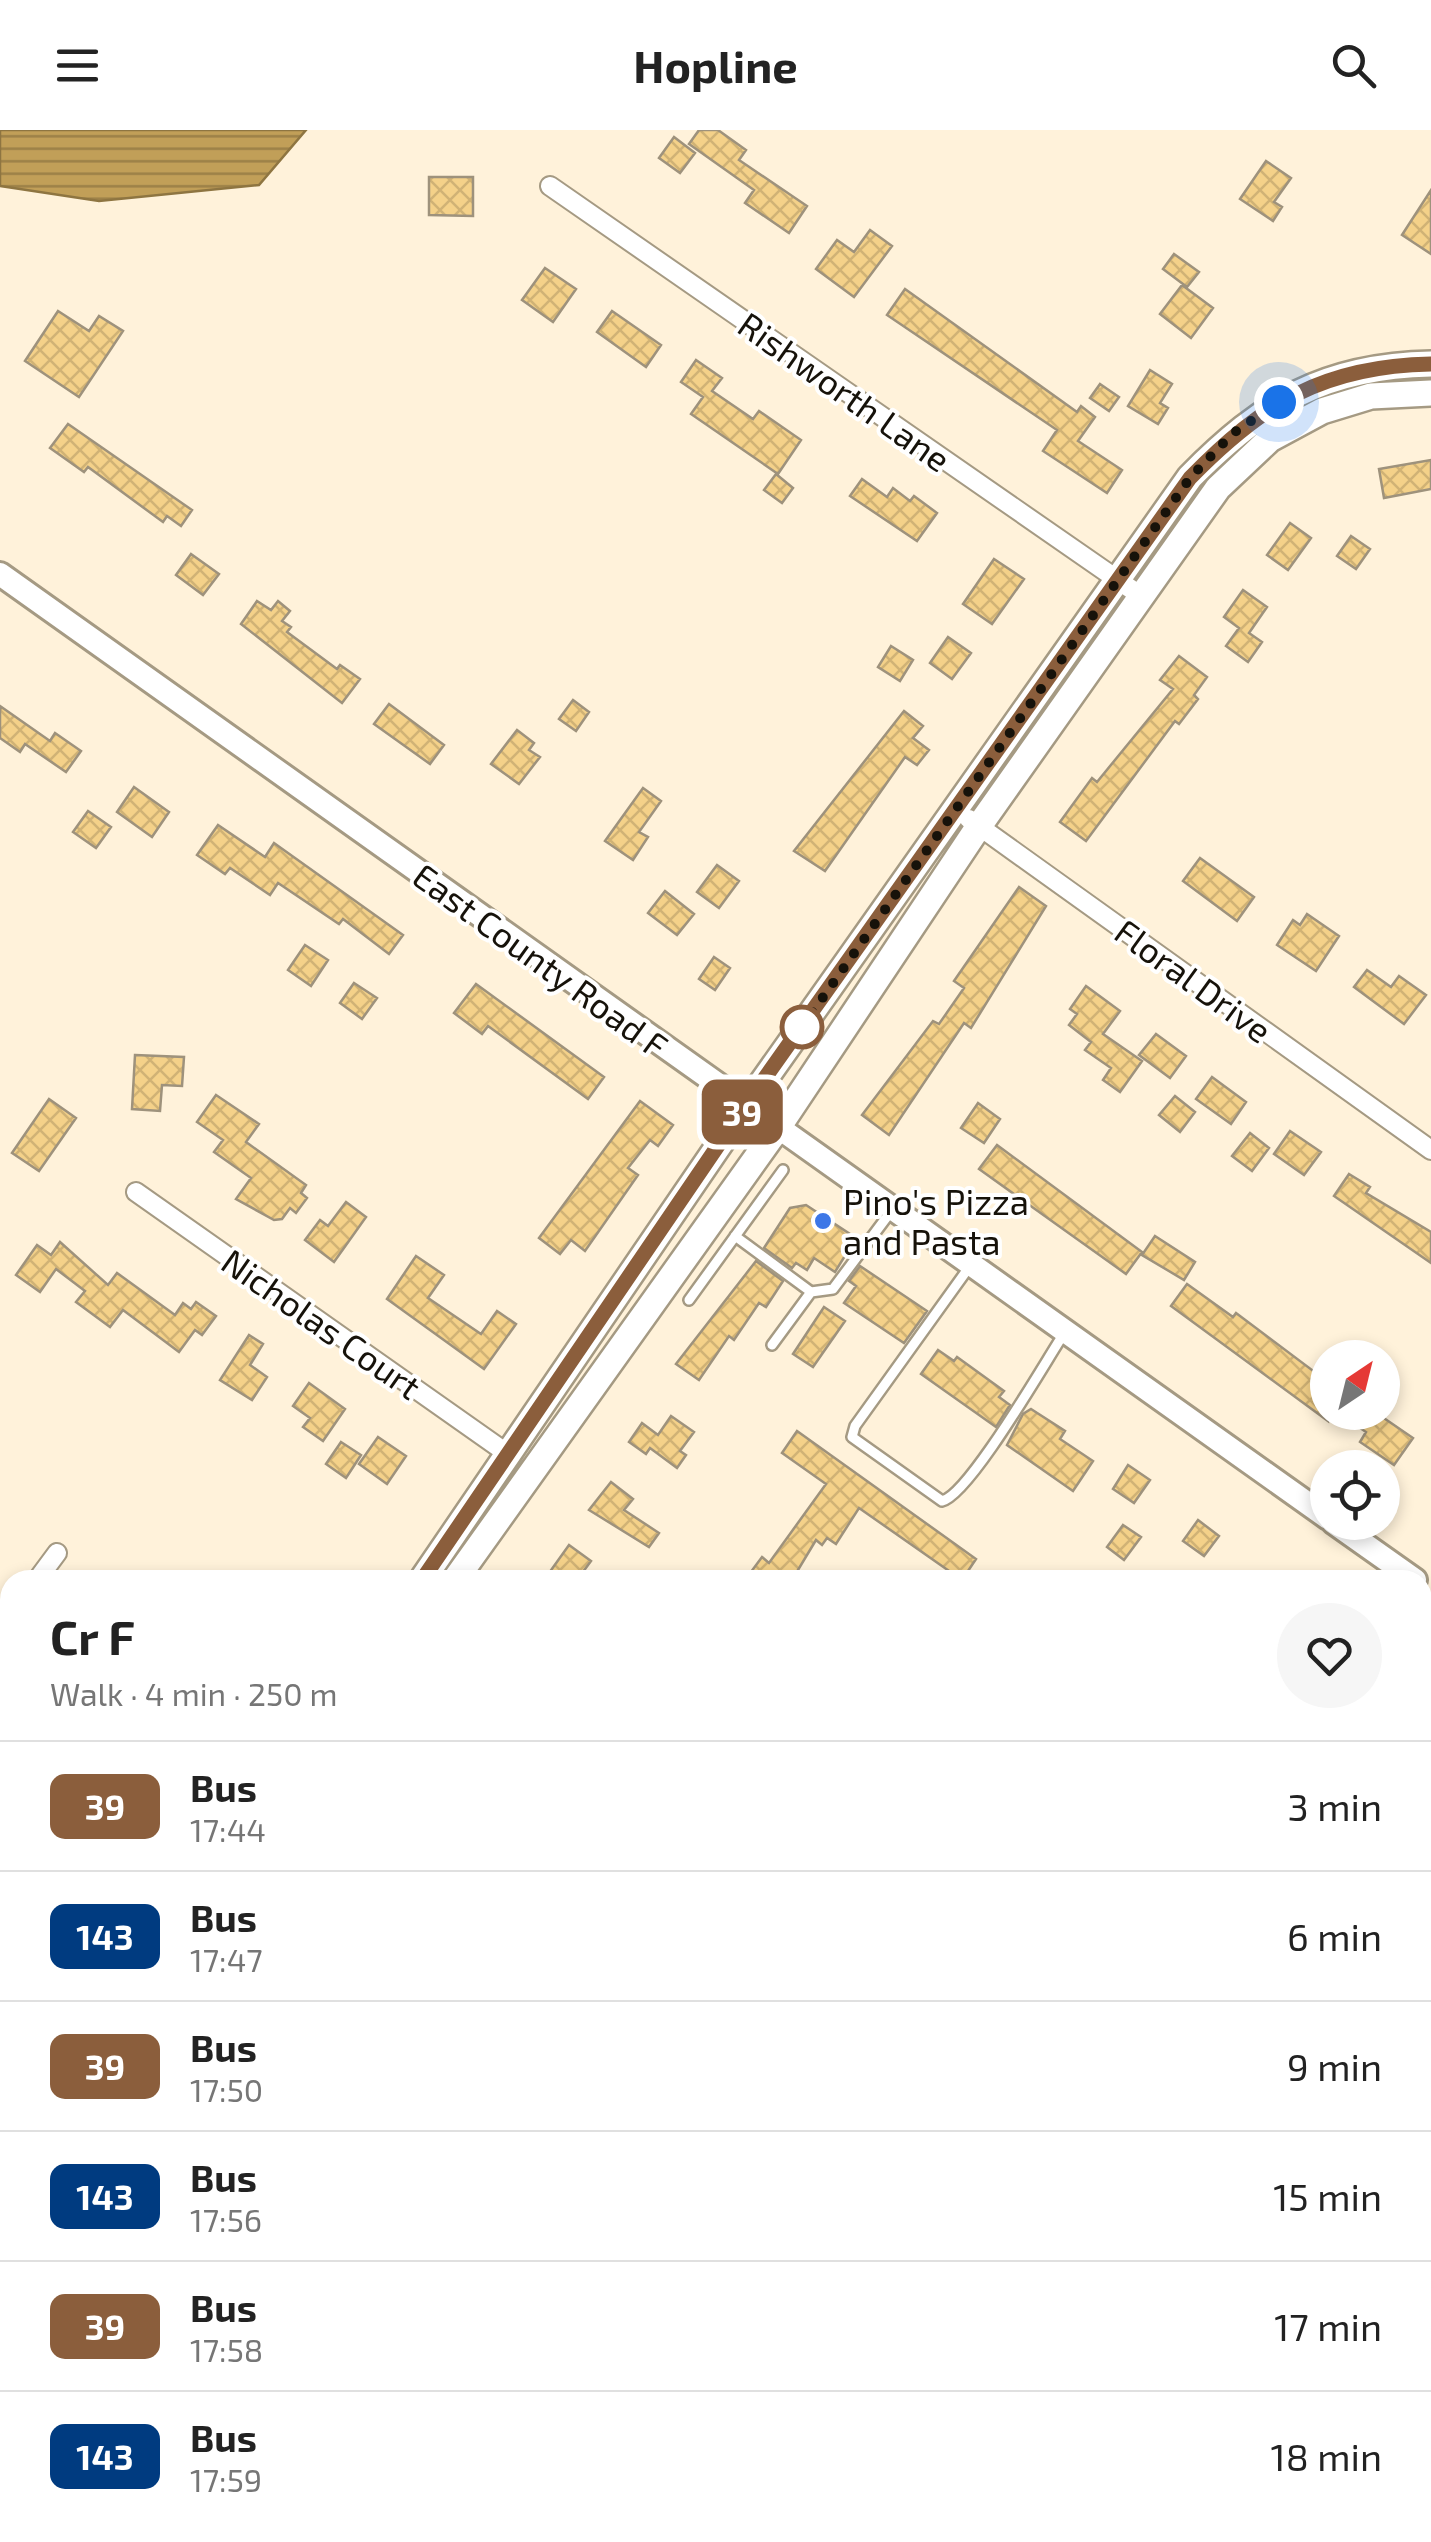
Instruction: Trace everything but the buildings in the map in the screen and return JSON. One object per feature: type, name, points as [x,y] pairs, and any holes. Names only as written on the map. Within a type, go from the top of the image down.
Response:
[{"type":"main road","points":[[433,1570],[745,1106],[1190,478],[1232,434],[1297,390],[1370,368],[1431,364]]},
{"type":"main road","points":[[463,1570],[776,1129],[979,826],[1218,488],[1270,439],[1322,412],[1371,396],[1431,393]]},
{"type":"street","name":"Rishworth Lane","points":[[550,186],[1141,596]]},
{"type":"street","name":"East County Road F","points":[[0,574],[1310,1506]]},
{"type":"street","name":"Floral Drive","points":[[957,810],[1431,1150]]},
{"type":"street","name":"Nicholas Court","points":[[136,1192],[508,1454]]},
{"type":"street","name":"East County Road F","points":[[1358,1540],[1401,1570]]},
{"type":"street","points":[[44,1570],[57,1553]]},
{"type":"lane","points":[[689,1300],[782,1170]]},
{"type":"lane","points":[[736,1236],[811,1292],[832,1289],[892,1210]]},
{"type":"lane","points":[[970,1266],[855,1426],[852,1437],[866,1451],[942,1501],[952,1499],[1065,1332]]},
{"type":"lane","points":[[772,1345],[811,1292]]},
{"type":"shaded area","points":[[0,130],[306,130],[259,185],[99,201],[0,186]]},
{"type":"bus line","name":"39","points":[[429,1570],[745,1106],[1190,478],[1232,434],[1297,390],[1370,368],[1431,364]]},
{"type":"place","name":"Pino's Pizza and Pasta","points":[[823,1221]]},
{"type":"route","points":[[802,1027],[1190,478],[1232,434],[1279,402]]}]
